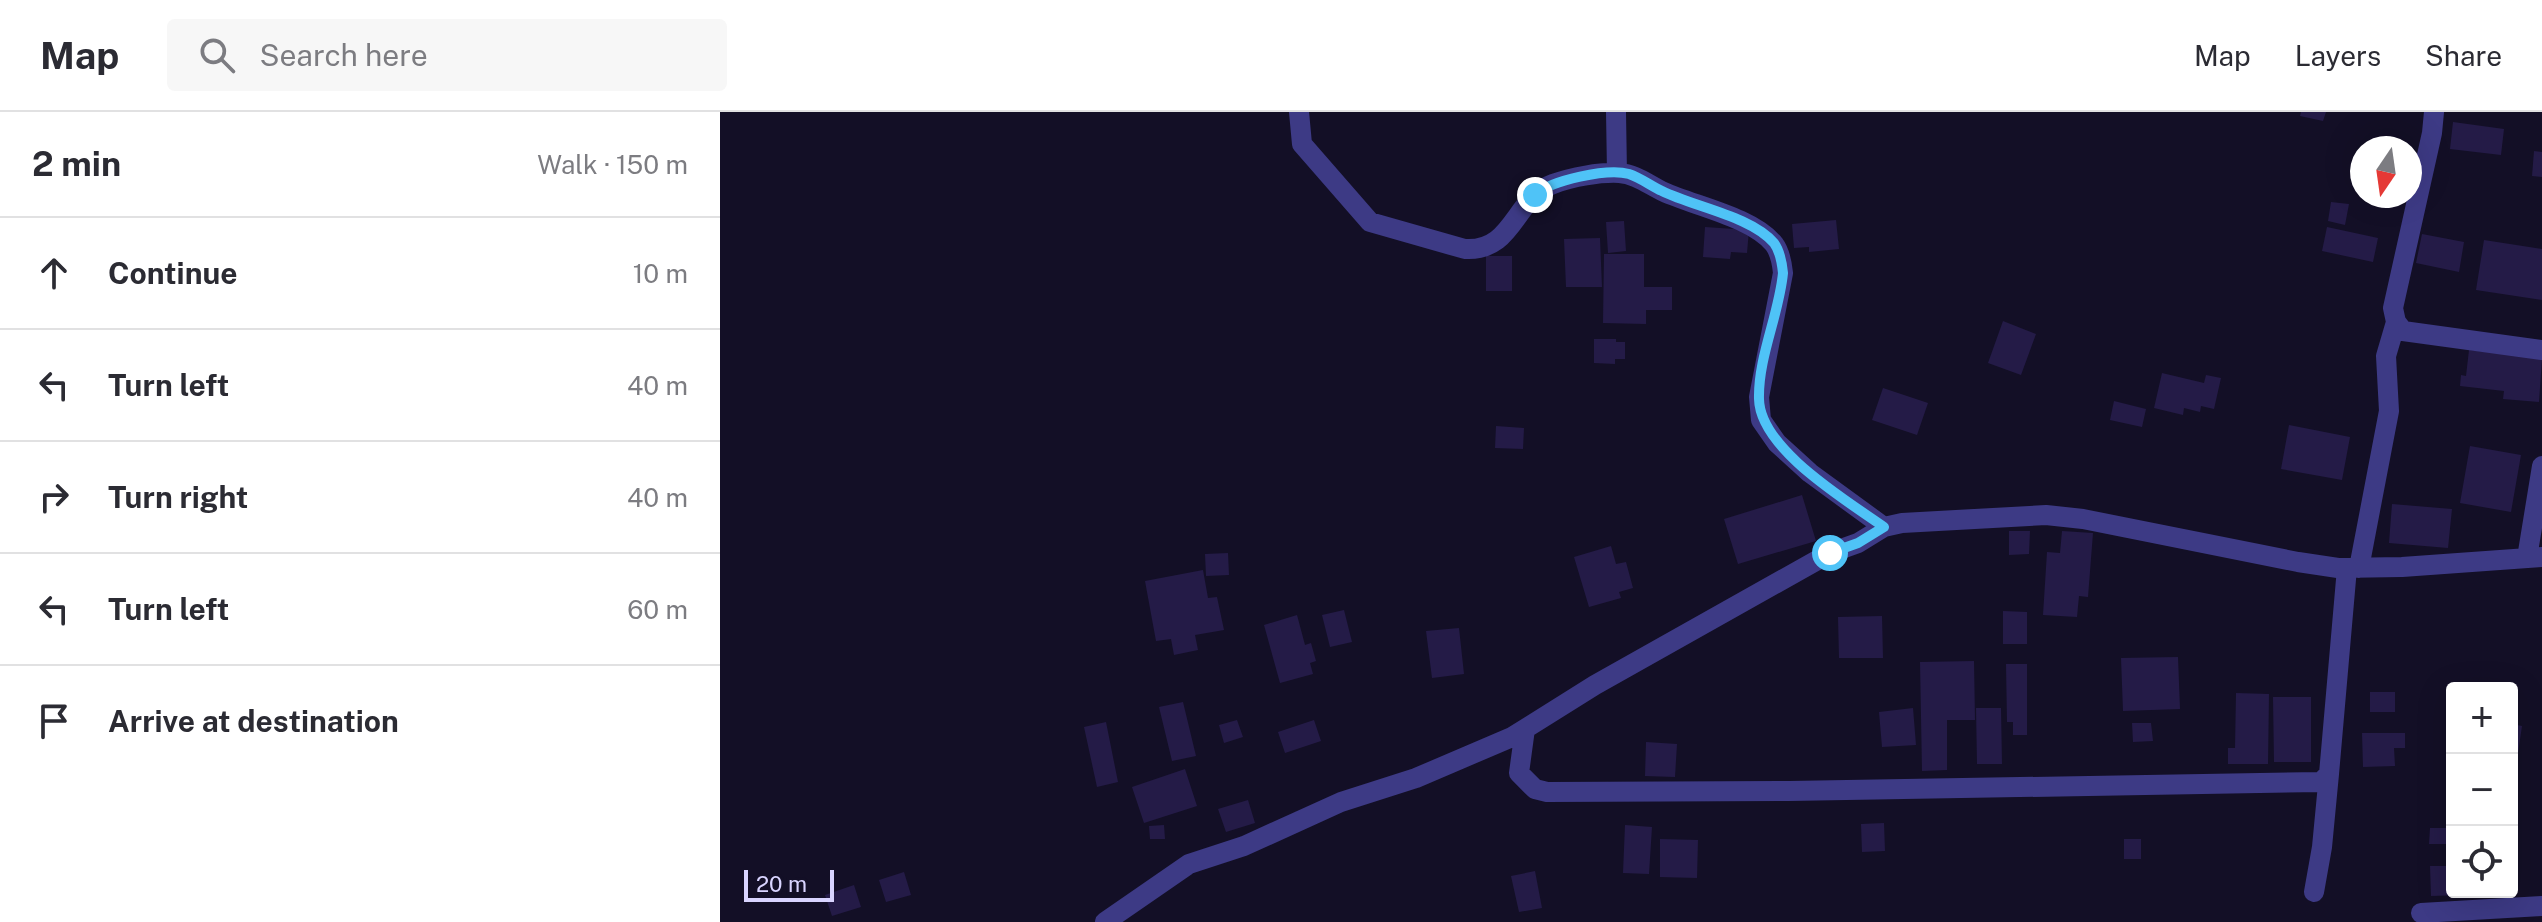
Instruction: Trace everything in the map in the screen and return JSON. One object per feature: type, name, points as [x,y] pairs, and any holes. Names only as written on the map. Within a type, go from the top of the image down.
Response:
[{"type":"street","points":[[1299,112],[1302,144],[1370,222],[1465,249],[1480,250],[1493,244],[1543,187],[1563,180],[1617,173],[1631,175],[1663,192],[1740,221],[1774,244],[1783,273],[1759,397],[1761,420],[1777,443],[1810,473],[1884,527]]},
{"type":"street","points":[[1616,112],[1617,173]]},
{"type":"street","points":[[2434,112],[2393,308],[2396,322],[2403,331],[2542,350]]},
{"type":"street","points":[[2314,892],[2322,847],[2353,568],[2389,411],[2386,356],[2396,322]]},
{"type":"street","points":[[1105,922],[1189,864],[1244,846],[1341,802],[1416,778],[1512,737],[1683,634],[1830,553],[1858,543],[1884,527],[1927,521],[2046,515],[2083,519],[2298,562],[2353,568],[2534,557],[2542,466]]},
{"type":"street","points":[[1525,729],[1519,773],[1525,783],[1547,792],[2308,783],[2321,782],[2329,774]]},
{"type":"street","points":[[2421,913],[2542,906]]},
{"type":"building","points":[[2301,112],[2326,112],[2323,121],[2300,116]]},
{"type":"building","points":[[2453,122],[2504,129],[2501,155],[2450,149]]},
{"type":"building","points":[[2534,151],[2542,152],[2542,177],[2532,176]]},
{"type":"building","points":[[2331,202],[2349,204],[2345,225],[2328,221]]},
{"type":"building","points":[[1836,220],[1839,249],[1809,252],[1809,247],[1794,248],[1792,224]]},
{"type":"building","points":[[1624,221],[1626,251],[1608,253],[1606,222]]},
{"type":"building","points":[[1705,227],[1749,230],[1747,253],[1731,252],[1730,259],[1703,257]]},
{"type":"building","points":[[2327,227],[2378,238],[2373,262],[2322,251]]},
{"type":"building","points":[[2422,234],[2464,242],[2459,272],[2416,263]]},
{"type":"building","points":[[1600,238],[1602,287],[1566,287],[1564,239]]},
{"type":"building","points":[[2484,240],[2542,249],[2542,300],[2476,290]]},
{"type":"building","points":[[1604,254],[1644,254],[1644,287],[1672,287],[1672,310],[1646,310],[1646,324],[1603,323]]},
{"type":"building","points":[[1486,256],[1512,256],[1512,291],[1486,291]]},
{"type":"building","points":[[2003,321],[2036,334],[2021,375],[1988,363]]},
{"type":"building","points":[[1594,339],[1625,342],[1625,359],[1615,359],[1615,364],[1594,363]]},
{"type":"building","points":[[2469,350],[2542,358],[2539,402],[2503,399],[2504,391],[2460,386],[2461,375],[2466,376]]},
{"type":"building","points":[[2162,373],[2204,383],[2206,375],[2221,378],[2214,409],[2201,406],[2200,412],[2184,408],[2183,415],[2154,408]]},
{"type":"building","points":[[1883,388],[1928,403],[1917,435],[1872,420]]},
{"type":"building","points":[[2114,401],[2146,409],[2142,427],[2110,420]]},
{"type":"building","points":[[2289,425],[2350,437],[2342,480],[2281,469]]},
{"type":"building","points":[[1496,426],[1524,428],[1523,449],[1495,448]]},
{"type":"building","points":[[2470,446],[2521,455],[2511,512],[2460,503]]},
{"type":"building","points":[[1802,495],[1816,541],[1738,564],[1724,519]]},
{"type":"building","points":[[2392,504],[2452,509],[2448,548],[2389,543]]},
{"type":"building","points":[[2009,531],[2030,531],[2029,554],[2009,555]]},
{"type":"building","points":[[2062,531],[2093,533],[2088,597],[2079,596],[2077,617],[2043,615],[2047,552],[2060,553]]},
{"type":"building","points":[[1611,546],[1616,564],[1626,562],[1633,588],[1619,592],[1621,598],[1589,607],[1574,557]]},
{"type":"building","points":[[1228,553],[1229,575],[1206,576],[1205,554]]},
{"type":"building","points":[[1203,570],[1208,598],[1217,597],[1224,630],[1195,635],[1198,650],[1174,655],[1171,639],[1156,641],[1145,581]]},
{"type":"building","points":[[1344,610],[1352,642],[1330,647],[1322,615]]},
{"type":"building","points":[[2003,611],[2027,612],[2027,644],[2003,644]]},
{"type":"building","points":[[1297,615],[1305,645],[1311,643],[1316,661],[1310,663],[1313,674],[1280,683],[1264,625]]},
{"type":"building","points":[[1882,616],[1883,658],[1839,658],[1838,617]]},
{"type":"building","points":[[1459,628],[1464,674],[1432,678],[1426,631]]},
{"type":"building","points":[[2178,657],[2180,709],[2123,711],[2121,658]]},
{"type":"building","points":[[1974,661],[1975,720],[1947,720],[1947,770],[1922,771],[1920,662]]},
{"type":"building","points":[[2006,664],[2027,664],[2027,735],[2013,735],[2013,722],[2007,722]]},
{"type":"building","points":[[2370,692],[2395,692],[2395,712],[2370,712]]},
{"type":"building","points":[[2236,693],[2269,694],[2268,764],[2228,764],[2228,748],[2235,748]]},
{"type":"building","points":[[2273,697],[2311,697],[2311,762],[2274,762]]},
{"type":"building","points":[[1183,702],[1196,756],[1172,761],[1159,707]]},
{"type":"building","points":[[1913,708],[1916,745],[1882,747],[1879,712]]},
{"type":"building","points":[[1976,708],[2001,708],[2002,764],[1977,764]]},
{"type":"building","points":[[1237,720],[1243,737],[1224,743],[1219,725]]},
{"type":"building","points":[[1314,720],[1321,741],[1285,753],[1278,732]]},
{"type":"building","points":[[1106,722],[1118,782],[1097,787],[1084,727]]},
{"type":"building","points":[[2132,723],[2151,723],[2153,741],[2133,742]]},
{"type":"building","points":[[2518,725],[2522,726],[2518,753]]},
{"type":"building","points":[[2362,733],[2405,733],[2405,748],[2394,748],[2395,766],[2363,767]]},
{"type":"building","points":[[1646,742],[1677,744],[1675,777],[1645,776]]},
{"type":"building","points":[[1185,769],[1197,806],[1144,823],[1132,787]]},
{"type":"building","points":[[1248,800],[1255,823],[1226,832],[1218,809]]},
{"type":"building","points":[[1884,823],[1885,851],[1862,852],[1861,824]]},
{"type":"building","points":[[1164,825],[1165,839],[1150,839],[1149,826]]},
{"type":"building","points":[[1625,825],[1652,827],[1649,874],[1623,873]]},
{"type":"building","points":[[2430,828],[2446,828],[2446,844],[2429,844]]},
{"type":"building","points":[[1660,839],[1698,840],[1697,878],[1660,877]]},
{"type":"building","points":[[2124,839],[2141,839],[2141,859],[2124,859]]},
{"type":"building","points":[[2430,866],[2446,866],[2446,896],[2431,896]]},
{"type":"building","points":[[1535,871],[1542,908],[1519,912],[1511,876]]},
{"type":"building","points":[[904,872],[911,895],[886,902],[879,880]]},
{"type":"building","points":[[854,885],[861,907],[832,916],[825,895]]},
{"type":"route","points":[[1535,195],[1543,187],[1563,180],[1617,173],[1631,175],[1663,192],[1740,221],[1774,244],[1783,273],[1765,354],[1759,397],[1761,420],[1777,443],[1810,473],[1884,527],[1858,543],[1830,553]]}]
